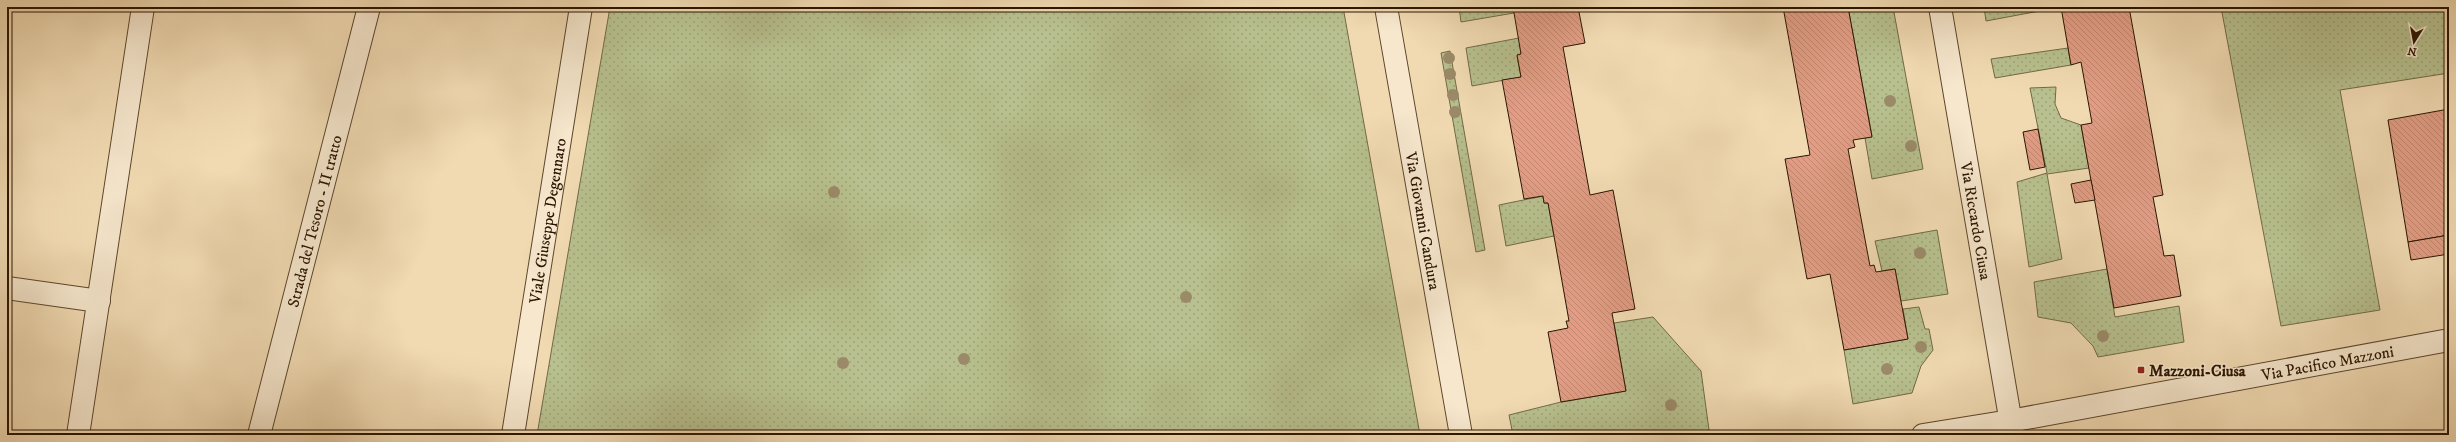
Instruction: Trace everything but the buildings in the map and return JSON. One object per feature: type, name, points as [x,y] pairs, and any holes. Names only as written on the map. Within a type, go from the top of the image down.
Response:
[{"type":"street","points":[[78,435],[143,7]]},
{"type":"street","name":"Strada del Tesoro - II tratto","points":[[259,435],[369,7]]},
{"type":"street","name":"Viale Giuseppe Degennaro","points":[[513,435],[581,7]]},
{"type":"street","name":"Via Giovanni Candura","points":[[1386,7],[1462,435]]},
{"type":"street","name":"Via Riccardo Ciusa","points":[[1940,7],[2012,428]]},
{"type":"street","points":[[7,288],[99,301]]},
{"type":"street","name":"Via Pacifico Mazzoni","points":[[1923,435],[2012,428],[2449,340]]},
{"type":"green space","points":[[610,7],[1343,7],[1420,435],[537,435]]},
{"type":"green space","points":[[1459,7],[1513,7],[1514,13],[1461,22]]},
{"type":"green space","points":[[1848,7],[1893,7],[1923,169],[1872,179],[1865,138],[1872,136]]},
{"type":"green space","points":[[1984,7],[2061,7],[1986,21]]},
{"type":"green space","points":[[2221,7],[2449,7],[2449,73],[2340,90],[2380,310],[2281,326]]},
{"type":"green space","points":[[1519,38],[1521,54],[1517,56],[1521,77],[1472,86],[1466,48]]},
{"type":"green space","points":[[2068,48],[2071,65],[1995,78],[1991,59]]},
{"type":"green space","points":[[1450,51],[1485,250],[1476,252],[1441,53]]},
{"type":"green space","points":[[2056,87],[2055,104],[2061,118],[2081,125],[2089,168],[2047,174],[2062,259],[2029,267],[2017,182],[2047,173],[2030,88]]},
{"type":"green space","points":[[1543,196],[1544,203],[1548,203],[1554,236],[1506,246],[1499,205]]},
{"type":"green space","points":[[1937,230],[1948,294],[1901,301],[1895,269],[1882,271],[1875,241]]},
{"type":"green space","points":[[2107,269],[2115,317],[2179,306],[2184,342],[2098,357],[2093,346],[2071,323],[2038,317],[2034,282]]},
{"type":"green space","points":[[1919,307],[1925,329],[1929,329],[1933,350],[1921,366],[1912,393],[1853,404],[1844,350],[1908,339],[1903,309]]},
{"type":"green space","points":[[1653,317],[1701,371],[1709,430],[1683,435],[1513,435],[1509,415],[1561,402],[1626,391],[1614,323]]},
{"type":"place","name":"Mazzoni-Ciusa","points":[[2141,370]]}]
